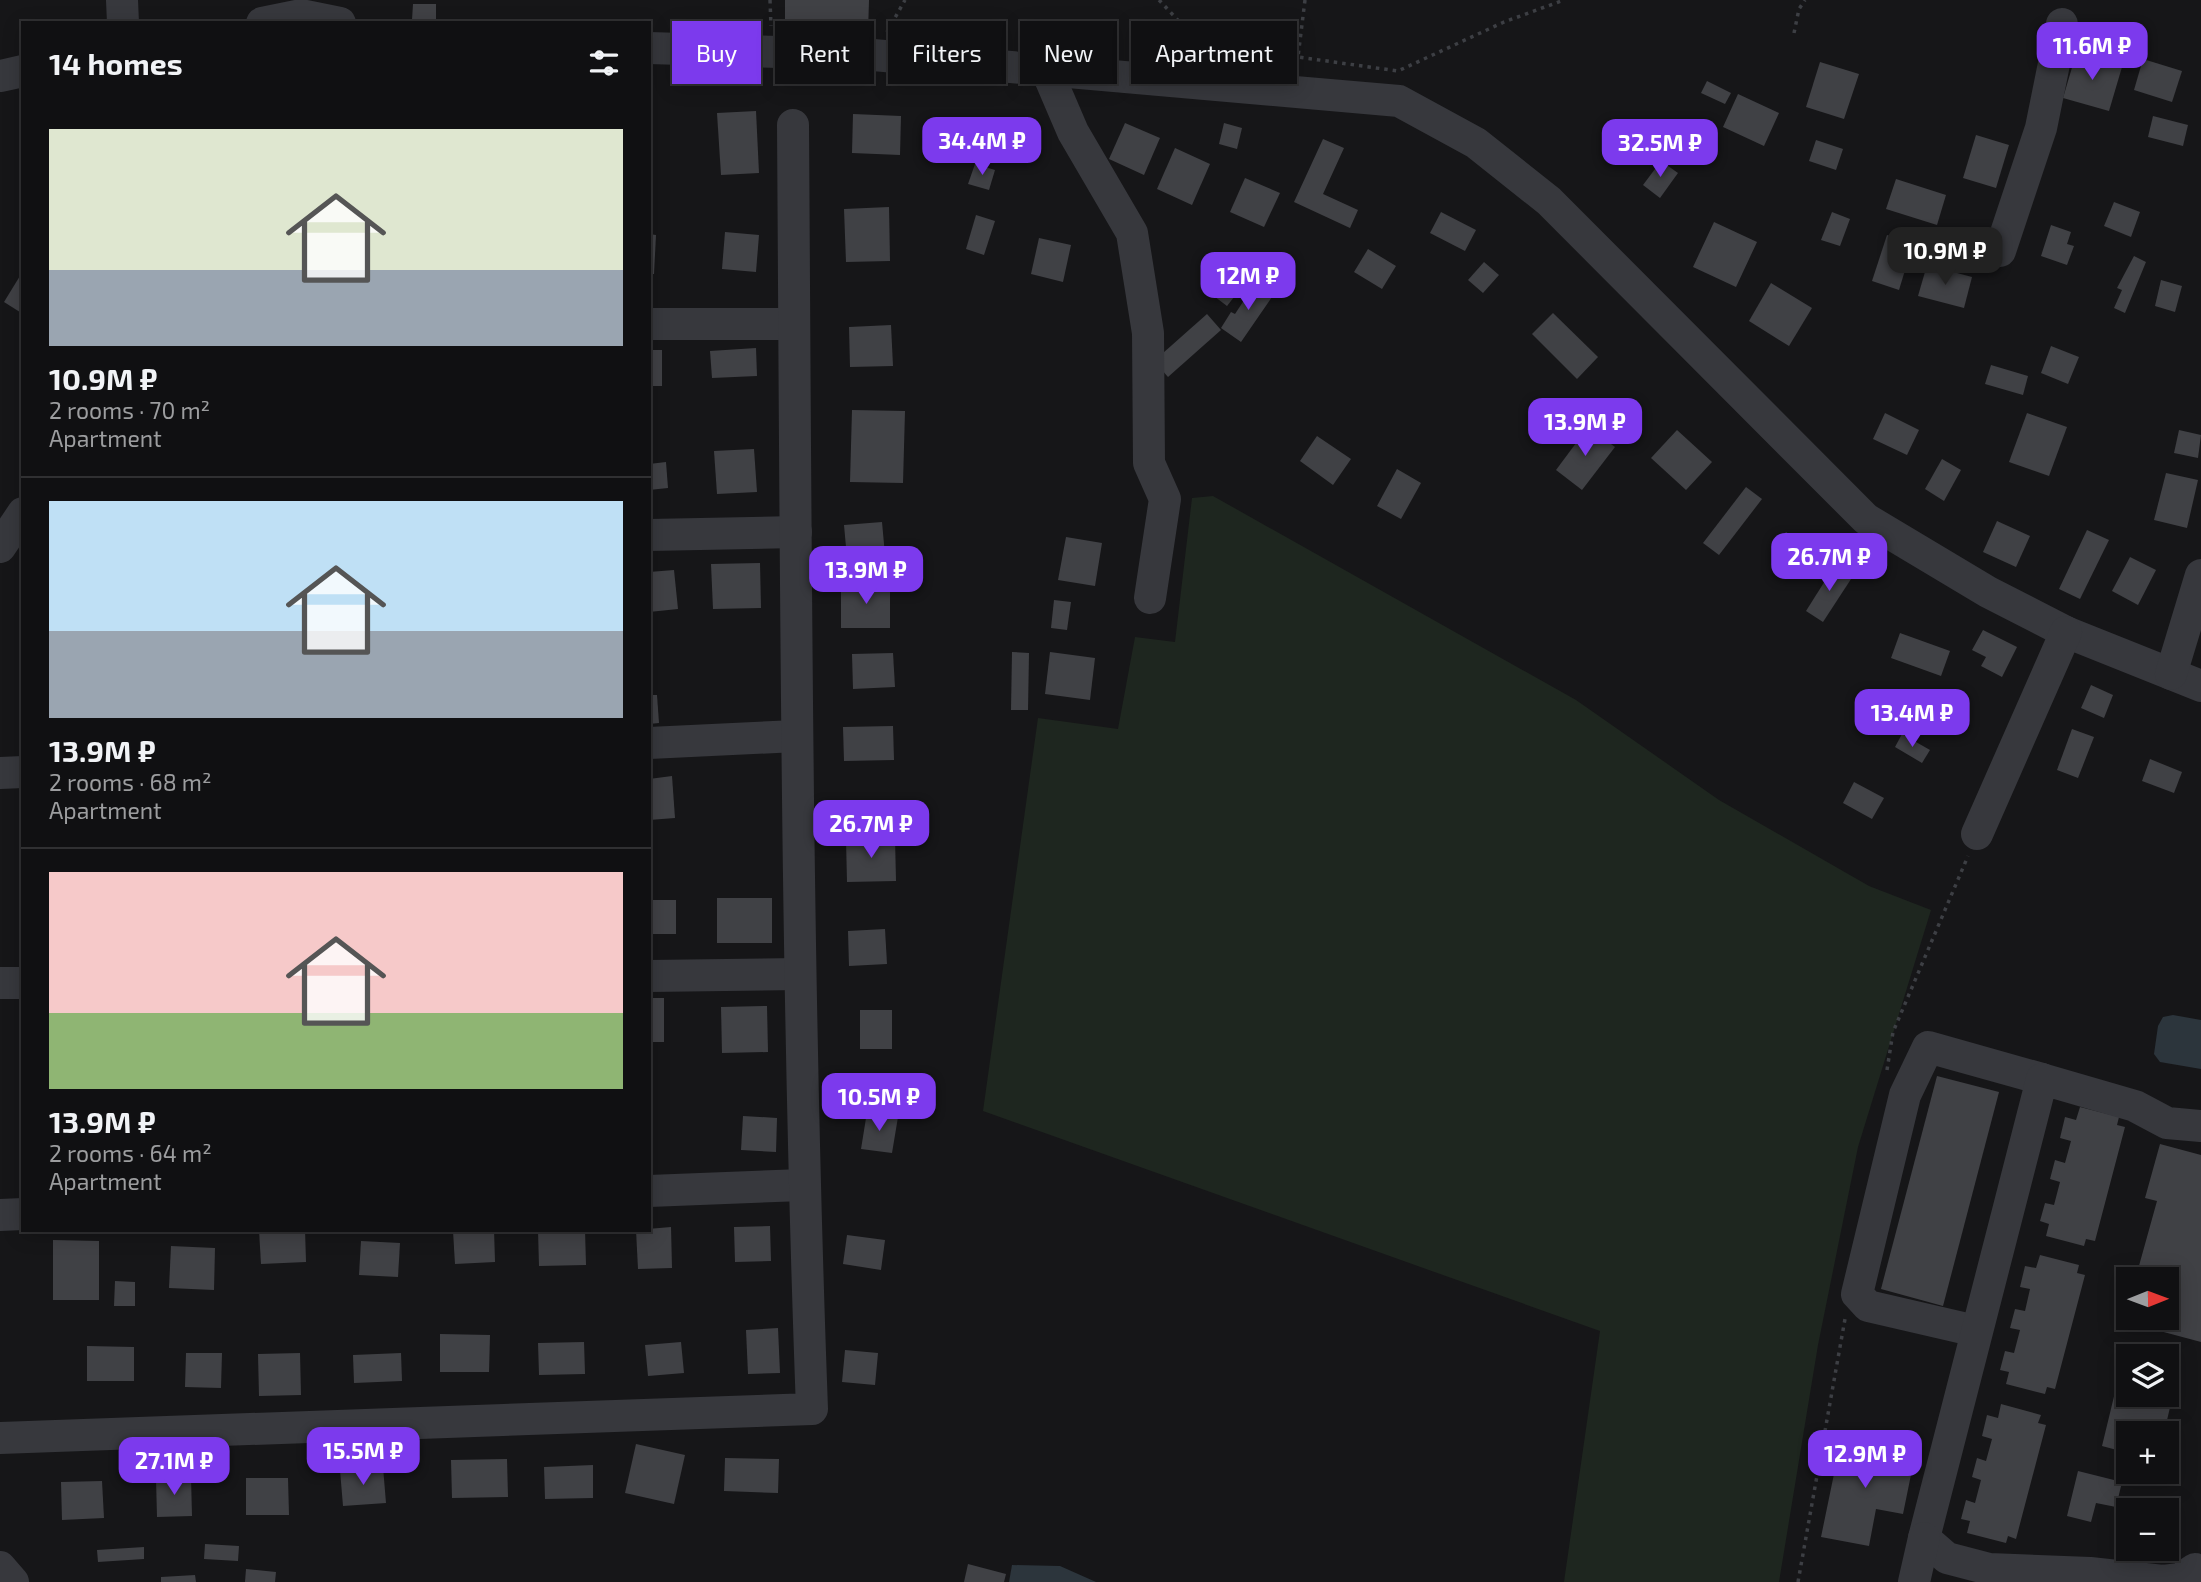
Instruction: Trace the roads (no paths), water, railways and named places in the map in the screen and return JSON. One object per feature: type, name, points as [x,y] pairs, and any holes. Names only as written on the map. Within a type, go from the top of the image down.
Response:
[{"type":"street","points":[[122,0],[123,21]]},
{"type":"street","points":[[350,21],[357,0]]},
{"type":"street","points":[[272,21],[301,15],[330,21]]},
{"type":"street","points":[[2000,251],[2041,128],[2062,24]]},
{"type":"street","points":[[651,48],[873,55],[1020,67]]},
{"type":"street","points":[[0,76],[21,71]]},
{"type":"street","points":[[1117,75],[1399,101],[1476,143],[1549,201],[1866,519],[1988,592],[2066,632],[2201,686]]},
{"type":"street","points":[[1052,84],[1073,132],[1132,233],[1148,333],[1149,463],[1165,499],[1150,598]]},
{"type":"street","points":[[0,1438],[812,1409],[803,1185],[796,736],[793,125]]},
{"type":"street","points":[[651,324],[794,324]]},
{"type":"street","points":[[0,548],[21,516]]},
{"type":"street","points":[[651,535],[796,532]]},
{"type":"street","points":[[0,548],[21,549]]},
{"type":"street","points":[[2171,674],[2201,575]]},
{"type":"street","points":[[1977,834],[2066,632]]},
{"type":"street","points":[[651,743],[796,736]]},
{"type":"street","points":[[0,773],[21,772]]},
{"type":"street","points":[[651,976],[800,974]]},
{"type":"street","points":[[0,983],[21,983]]},
{"type":"street","points":[[1976,1331],[1868,1306],[1857,1294],[1905,1095],[1928,1047],[2135,1106],[2167,1123],[2201,1126]]},
{"type":"street","points":[[1914,1582],[2042,1079]]},
{"type":"street","points":[[651,1191],[803,1185]]},
{"type":"street","points":[[0,1214],[21,1214]]},
{"type":"street","points":[[1924,1538],[1947,1558],[1989,1569],[2045,1570],[2163,1581],[2180,1579],[2197,1566]]},
{"type":"street","points":[[0,1567],[13,1582]]}]
